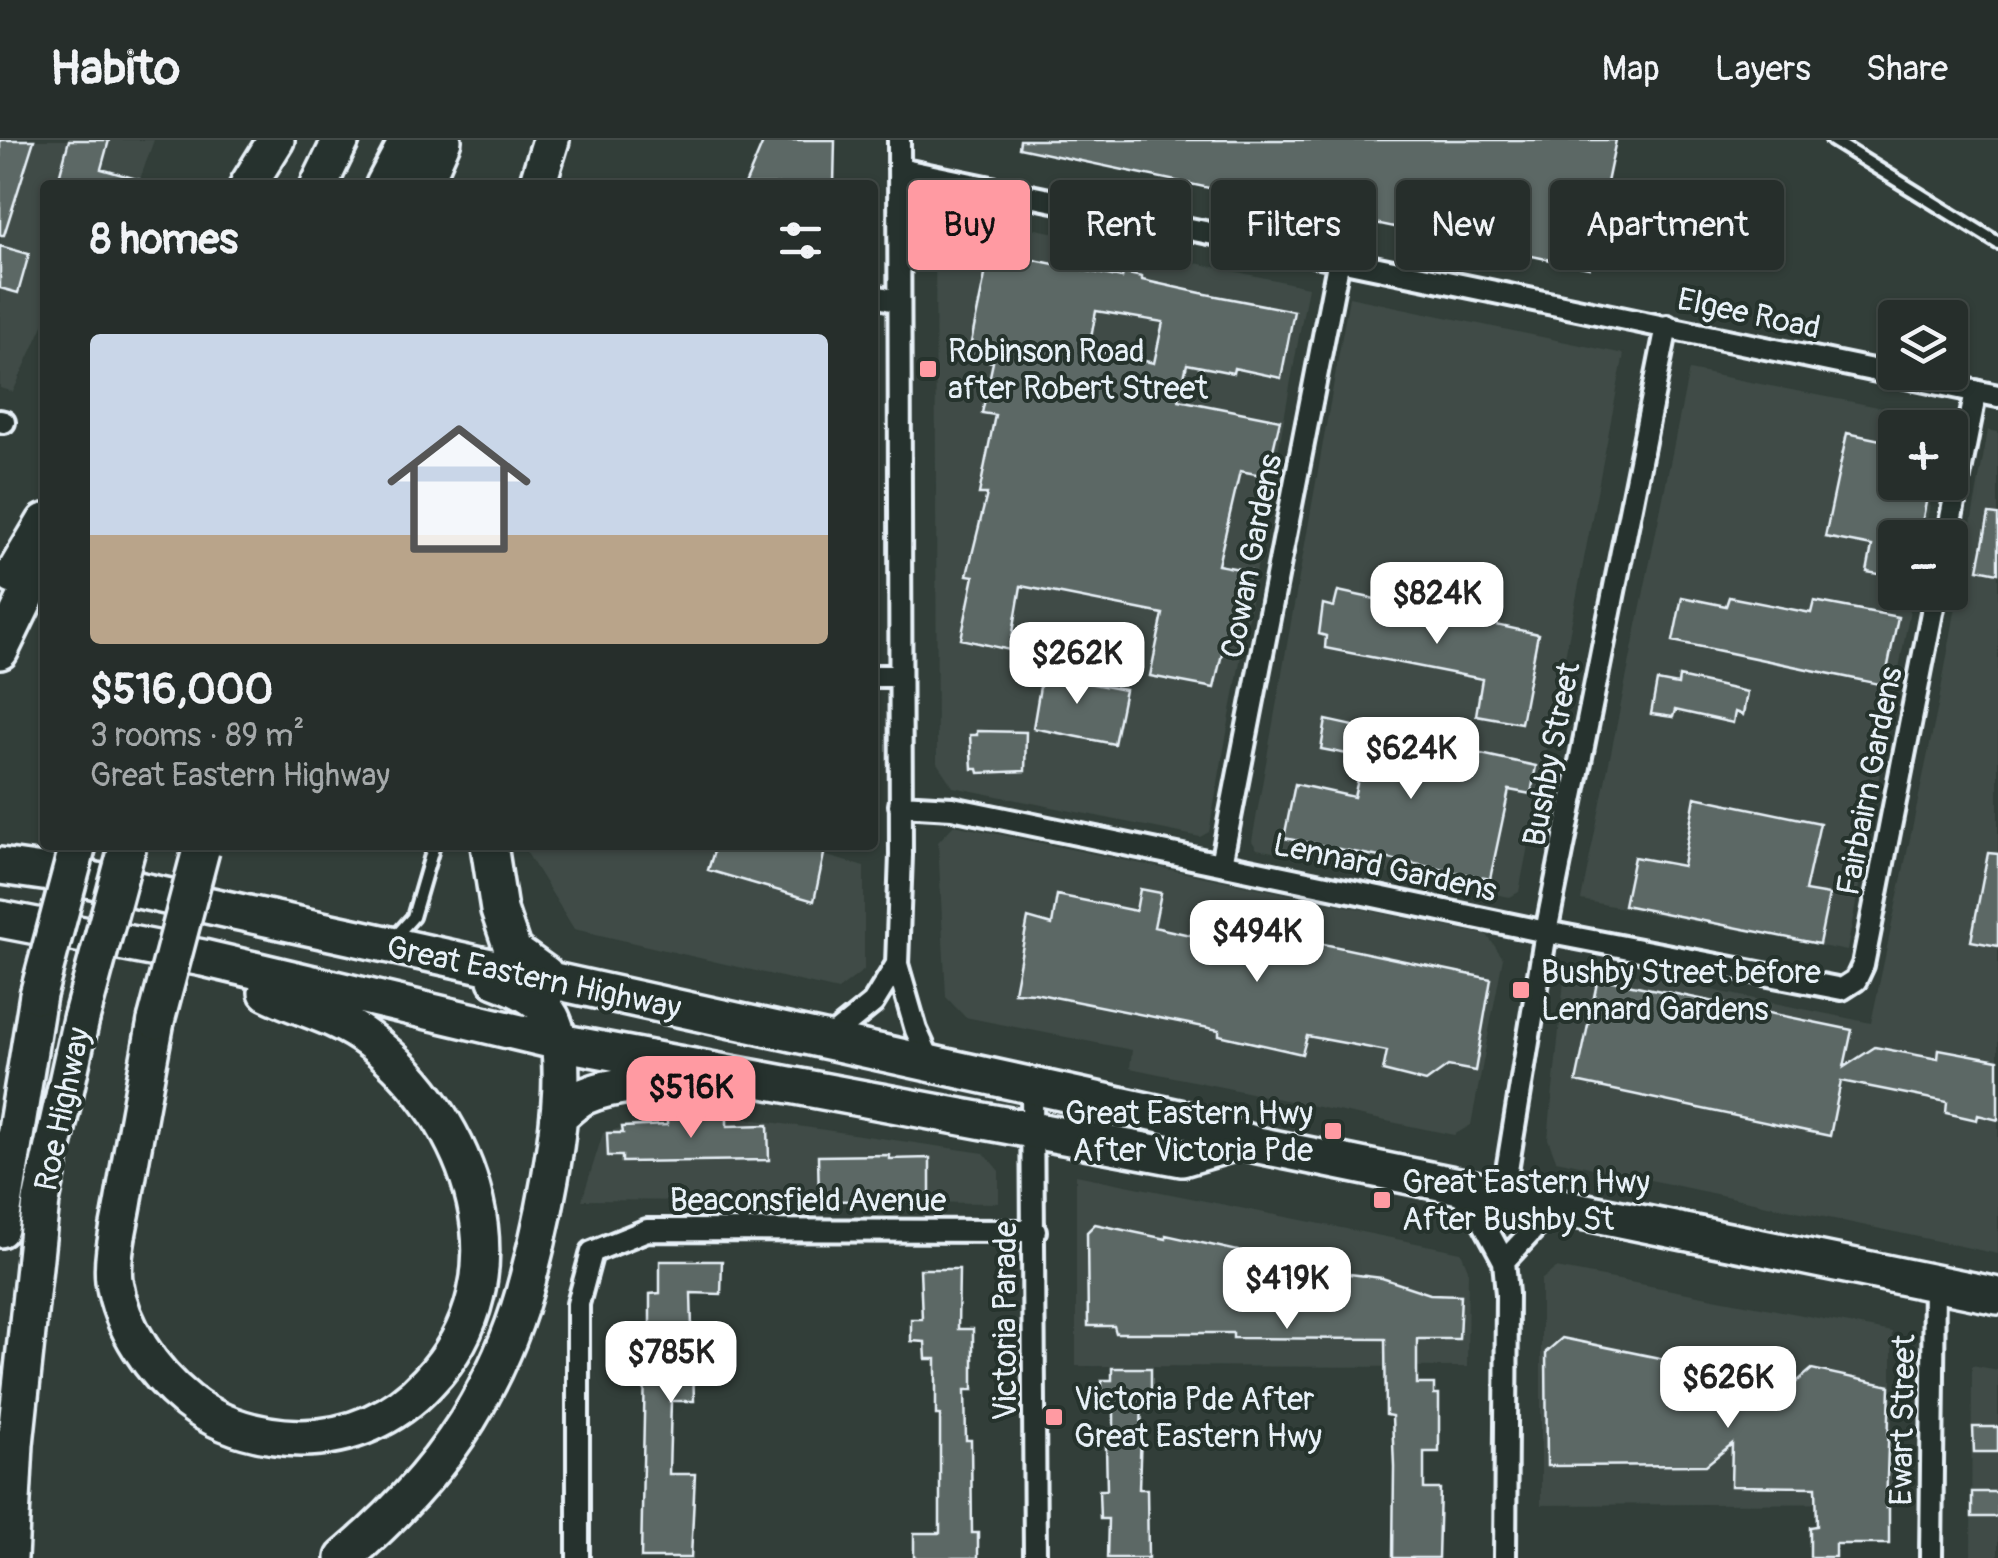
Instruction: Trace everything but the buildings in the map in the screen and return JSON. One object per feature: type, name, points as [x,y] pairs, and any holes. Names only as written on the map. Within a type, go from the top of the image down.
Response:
[{"type":"highway","points":[[251,180],[276,140]]},
{"type":"highway","points":[[321,180],[341,140]]},
{"type":"highway","points":[[387,180],[408,140]]},
{"type":"highway","points":[[426,180],[443,140]]},
{"type":"highway","points":[[539,180],[551,140]]},
{"type":"highway","points":[[0,598],[40,530]]},
{"type":"highway","points":[[0,652],[40,568]]},
{"type":"highway","name":"Roe Highway","points":[[0,1229],[38,995],[77,850]]},
{"type":"highway","name":"Roe Highway","points":[[10,1558],[15,1444],[41,1202],[81,1019],[127,850]]},
{"type":"highway","points":[[201,850],[156,1020],[122,1206],[114,1276],[119,1306],[137,1342],[168,1385],[194,1406],[251,1432],[282,1438],[334,1435],[360,1428],[402,1407],[450,1357],[477,1286],[481,1262],[474,1192],[430,1098],[367,1038],[340,1021],[275,996],[204,958]]},
{"type":"highway","points":[[490,850],[499,910],[514,951],[554,980]]},
{"type":"highway","name":"Great Eastern Highway","points":[[0,866],[78,877],[1032,1085],[1198,1122],[1240,1141],[1998,1296]]},
{"type":"highway","name":"Great Eastern Highway","points":[[0,920],[204,958],[559,1042],[1182,1158],[1240,1141]]},
{"type":"highway","points":[[344,1558],[442,1460],[505,1349],[528,1279],[560,1116],[559,1042],[550,1015],[533,998],[485,977],[470,964]]},
{"type":"highway","points":[[560,1116],[583,1097],[656,1084],[724,1083],[822,1092]]},
{"type":"street","points":[[899,140],[897,964],[916,1030],[931,1063]]},
{"type":"street","name":"Elgee Road","points":[[899,169],[1211,233]]},
{"type":"street","name":"Elgee Road","points":[[1376,267],[1998,396]]},
{"type":"street","name":"Cowan Gardens","points":[[1221,864],[1337,270]]},
{"type":"street","points":[[878,297],[899,302]]},
{"type":"street","name":"Bushby Street","points":[[1503,1195],[1546,932],[1666,326]]},
{"type":"street","points":[[1951,520],[1976,391]]},
{"type":"street","name":"Fairbairn Gardens","points":[[1856,980],[1863,965],[1932,610]]},
{"type":"street","points":[[878,676],[898,676]]},
{"type":"street","name":"Lennard Gardens","points":[[900,805],[952,808],[1826,988],[1842,989],[1856,980]]},
{"type":"street","points":[[828,1040],[874,1003],[897,964]]},
{"type":"street","name":"Victoria Parade","points":[[1032,1085],[1035,1558]]},
{"type":"street","points":[[1453,1185],[1482,1220],[1504,1261],[1505,1558]]},
{"type":"street","points":[[1504,1261],[1543,1219],[1573,1209]]},
{"type":"street","name":"Beaconsfield Avenue","points":[[578,1558],[578,1304],[592,1252],[647,1230],[1035,1231]]},
{"type":"street","name":"Ewart Street","points":[[1931,1558],[1934,1283]]},
{"type":"lane","points":[[1832,140],[1998,243]]},
{"type":"lane","points":[[378,945],[402,933],[414,917],[433,850]]},
{"type":"shaded area","points":[[0,140],[154,140],[140,180],[40,180],[40,332],[13,392],[0,388]]},
{"type":"shaded area","points":[[1030,228],[1050,232],[1050,270],[1191,270],[1191,262],[1211,266],[1211,270],[1308,287],[1209,832],[1200,837],[953,787],[937,763],[935,270],[1030,270]]},
{"type":"shaded area","points":[[1349,297],[1624,354],[1519,892],[1510,897],[1257,849],[1252,841]]},
{"type":"shaded area","points":[[1689,370],[1894,410],[1878,410],[1878,500],[1931,500],[1927,520],[1878,520],[1878,610],[1910,610],[1847,951],[1581,900]]},
{"type":"shaded area","points":[[1988,430],[1998,432],[1998,1254],[1556,1160],[1548,1139],[1564,981],[1587,964],[1871,1023],[1955,610],[1968,610],[1968,540]]},
{"type":"shaded area","points":[[954,825],[1487,935],[1503,958],[1471,1125],[1454,1135],[1130,1068],[1132,1050],[965,1017],[946,997],[938,842]]},
{"type":"shaded area","points":[[525,850],[808,850],[864,867],[864,970],[838,990],[574,929]]},
{"type":"shaded area","points":[[663,1116],[729,1116],[984,1153],[999,1171],[999,1203],[582,1200],[603,1133]]},
{"type":"shaded area","points":[[1076,1175],[1461,1252],[1468,1269],[1467,1367],[1076,1366]]},
{"type":"shaded area","points":[[1556,1268],[1892,1332],[1892,1503],[1541,1505],[1541,1280]]},
{"type":"shaded area","points":[[1972,1365],[1998,1370],[1998,1558],[1971,1558]]},
{"type":"place","name":"Robinson Road after Robert Street","points":[[928,369]]},
{"type":"place","name":"Bushby Street before Lennard Gardens","points":[[1521,990]]},
{"type":"place","name":"Great Eastern Hwy After Victoria Pde","points":[[1333,1131]]},
{"type":"place","name":"Great Eastern Hwy After Bushby St","points":[[1382,1200]]},
{"type":"place","name":"Victoria Pde After Great Eastern Hwy","points":[[1054,1417]]}]
